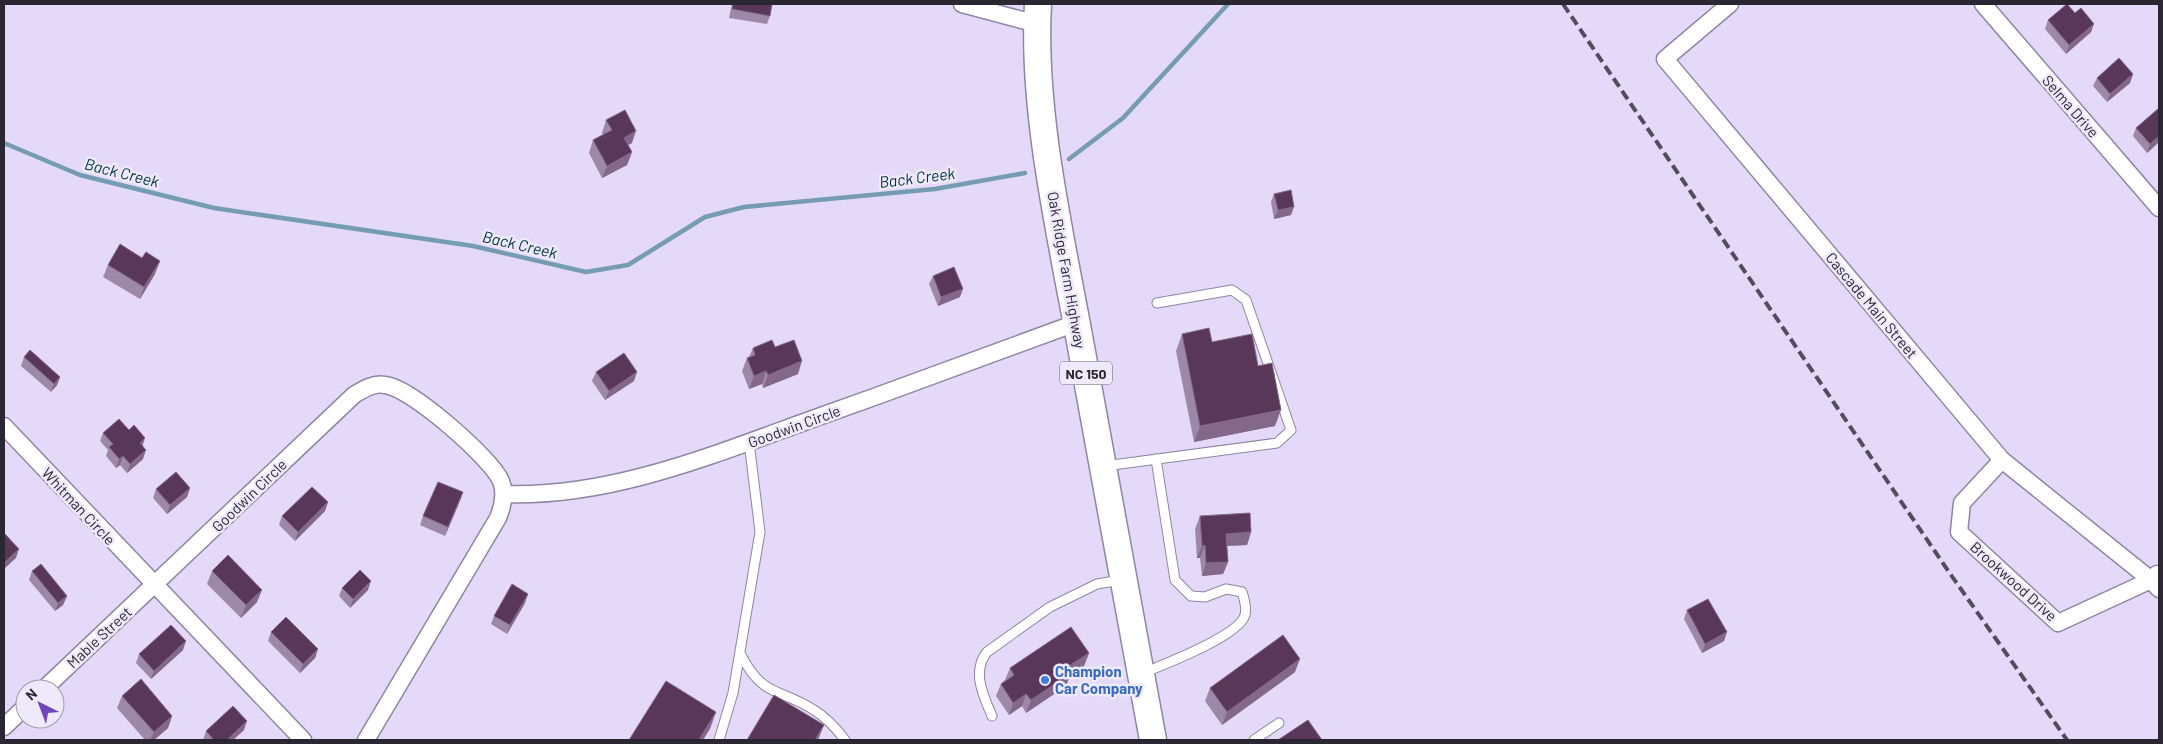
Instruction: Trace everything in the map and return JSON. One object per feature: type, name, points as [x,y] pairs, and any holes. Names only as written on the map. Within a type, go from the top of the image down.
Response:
[{"type":"main road","name":"Oak Ridge Farm Highway","points":[[1038,14],[1045,134],[1062,250],[1153,740]]},
{"type":"street","points":[[962,4],[1038,14]]},
{"type":"street","name":"Cascade Main Street","points":[[1730,4],[1665,59],[2002,460],[2156,580]]},
{"type":"street","name":"Selma Drive","points":[[1983,4],[2159,208]]},
{"type":"street","name":"Goodwin Circle","points":[[154,586],[354,395],[369,386],[386,384],[403,391],[449,425],[493,470],[501,481],[504,494],[539,496],[595,487],[675,466],[749,442],[1076,323]]},
{"type":"street","name":"Whitman Circle","points":[[4,426],[154,586]]},
{"type":"street","name":"Brookwood Drive","points":[[2002,460],[1962,503],[1960,532],[2058,624],[2156,580]]},
{"type":"street","points":[[366,740],[498,518],[503,507],[504,494]]},
{"type":"street","points":[[154,586],[303,740]]},
{"type":"street","name":"Mable Street","points":[[55,679],[154,586]]},
{"type":"street","points":[[4,727],[15,717]]},
{"type":"lane","points":[[1103,467],[1277,443],[1291,430],[1246,300],[1232,290],[1157,302]]},
{"type":"lane","points":[[719,740],[730,711],[760,532],[749,442]]},
{"type":"lane","points":[[1141,674],[1206,645],[1240,625],[1246,613],[1242,592],[1226,589],[1205,597],[1191,596],[1175,580],[1156,459]]},
{"type":"lane","points":[[992,716],[983,696],[980,676],[982,658],[987,652],[1050,607],[1097,584],[1123,579]]},
{"type":"lane","points":[[741,654],[749,670],[768,688],[813,709],[834,726],[845,740]]},
{"type":"lane","points":[[1254,740],[1279,723]]},
{"type":"building","points":[[733,4],[772,4],[770,16],[732,9]]},
{"type":"building","points":[[2067,4],[2075,13],[2081,8],[2094,24],[2069,45],[2048,20]]},
{"type":"building","points":[[2119,58],[2133,74],[2110,94],[2097,78]]},
{"type":"building","points":[[2159,108],[2159,136],[2150,144],[2136,128]]},
{"type":"building","points":[[625,110],[636,131],[624,138],[632,152],[607,166],[593,140],[612,130],[606,120]]},
{"type":"building","points":[[1291,190],[1294,207],[1278,210],[1274,194]]},
{"type":"building","points":[[120,244],[142,258],[146,252],[160,261],[144,287],[108,265]]},
{"type":"building","points":[[954,267],[963,289],[941,297],[933,276]]},
{"type":"building","points":[[1209,328],[1212,342],[1252,334],[1258,366],[1272,363],[1281,410],[1200,426],[1182,334]]},
{"type":"building","points":[[772,340],[775,347],[794,340],[802,361],[768,375],[766,371],[754,376],[747,358],[755,355],[753,348]]},
{"type":"building","points":[[30,350],[60,377],[54,384],[24,357]]},
{"type":"building","points":[[624,353],[637,372],[609,391],[596,372]]},
{"type":"building","points":[[119,419],[129,430],[134,425],[145,438],[140,443],[146,450],[130,464],[123,456],[119,459],[109,447],[113,444],[103,433]]},
{"type":"building","points":[[176,472],[190,488],[170,505],[156,489]]},
{"type":"building","points":[[438,482],[463,492],[448,527],[423,516]]},
{"type":"building","points":[[312,487],[328,502],[298,532],[282,516]]},
{"type":"building","points":[[1250,513],[1251,532],[1226,534],[1228,562],[1206,563],[1205,545],[1202,546],[1200,516]]},
{"type":"building","points":[[4,533],[19,549],[4,563]]},
{"type":"building","points":[[228,555],[262,590],[246,605],[212,571]]},
{"type":"building","points":[[41,564],[67,596],[58,603],[32,571]]},
{"type":"building","points":[[360,570],[371,581],[353,599],[342,588]]},
{"type":"building","points":[[512,584],[528,594],[510,625],[494,616]]},
{"type":"building","points":[[1708,599],[1727,632],[1705,644],[1687,610]]},
{"type":"building","points":[[286,617],[318,649],[303,664],[271,632]]},
{"type":"building","points":[[171,625],[186,641],[154,671],[139,654]]},
{"type":"building","points":[[1071,627],[1089,653],[1067,667],[1071,673],[1031,700],[1026,694],[1013,703],[1001,684],[1014,675],[1010,668]]},
{"type":"building","points":[[1283,635],[1300,659],[1227,712],[1210,688]]},
{"type":"building","points":[[141,679],[172,716],[154,732],[122,696]]},
{"type":"building","points":[[666,681],[716,712],[699,740],[629,740]]},
{"type":"building","points":[[774,695],[824,725],[815,740],[747,740]]},
{"type":"building","points":[[233,706],[247,721],[227,740],[214,740],[206,731]]},
{"type":"building","points":[[1308,720],[1322,740],[1278,740]]},
{"type":"waterway","name":"Back Creek","points":[[1069,159],[1123,118],[1228,4]]},
{"type":"waterway","name":"Back Creek","points":[[4,143],[80,175],[214,208],[473,246],[586,272],[628,265],[705,217],[744,207],[935,189],[1025,173]]},
{"type":"railway","points":[[1563,4],[1951,575],[2067,740]]},
{"type":"place","name":"Champion Car Company","points":[[1045,680]]}]
